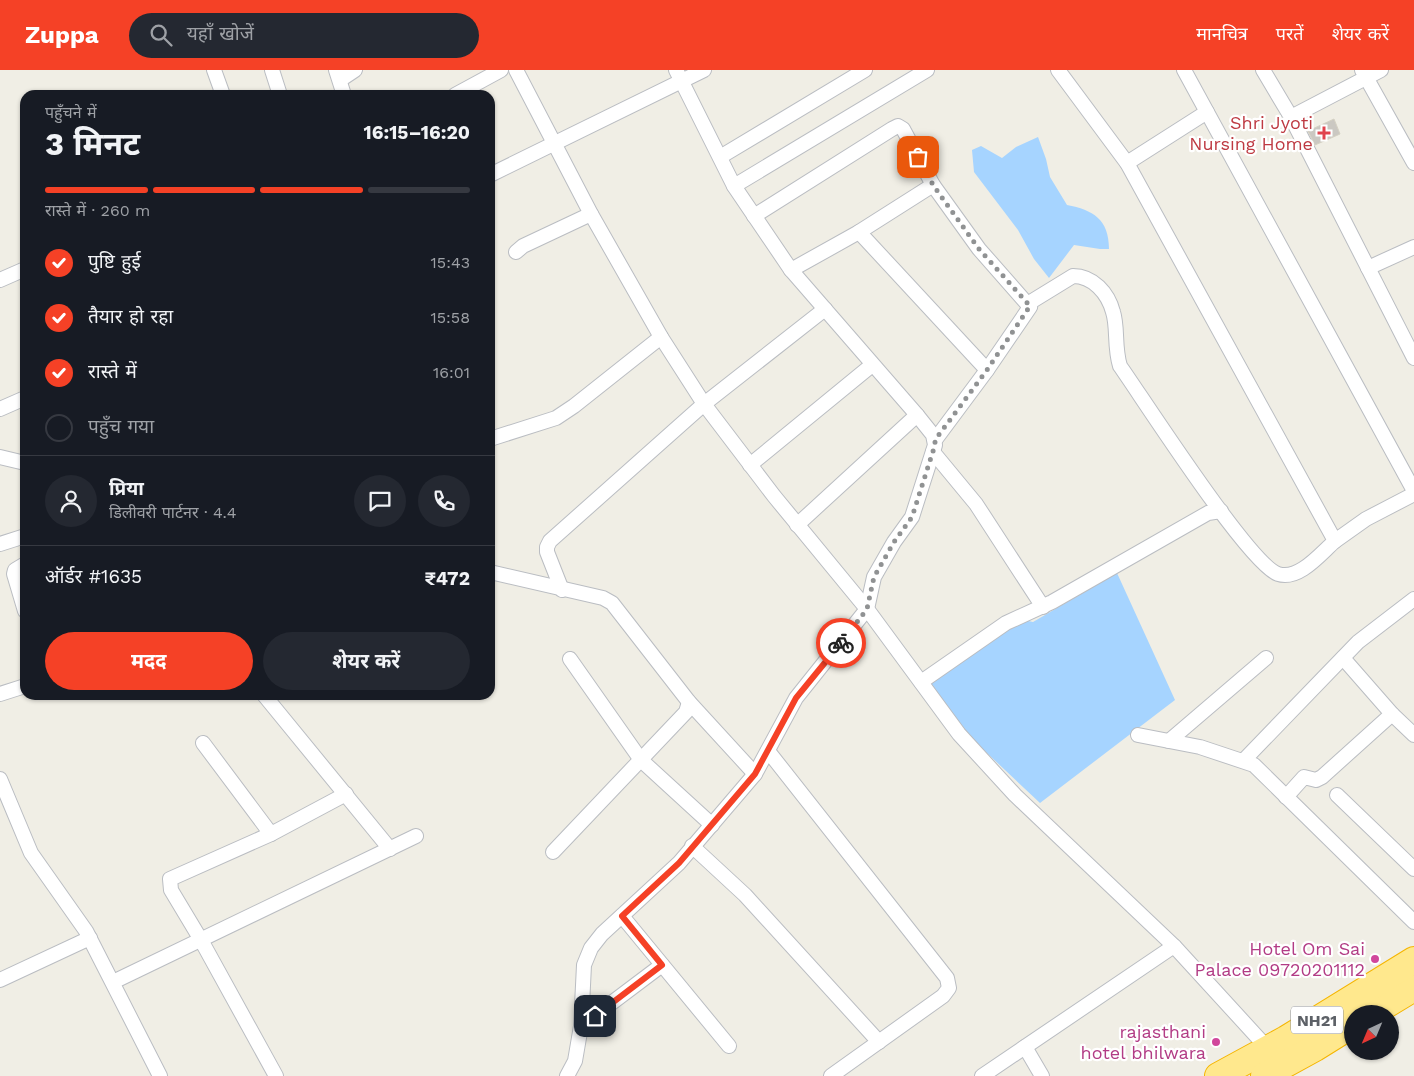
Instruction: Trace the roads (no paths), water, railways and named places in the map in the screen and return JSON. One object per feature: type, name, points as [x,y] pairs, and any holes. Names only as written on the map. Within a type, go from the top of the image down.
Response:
[{"type":"highway","name":"NH21","points":[[1270,1068],[1286,1039],[1414,960]]},
{"type":"highway","points":[[1386,1005],[1414,988]]},
{"type":"highway","name":"NH21","points":[[1218,1076],[1270,1068],[1344,1029]]},
{"type":"street","points":[[214,70],[220,90]]},
{"type":"street","points":[[272,70],[278,90]]},
{"type":"street","points":[[342,90],[338,75],[355,70]]},
{"type":"street","points":[[464,90],[501,70]]},
{"type":"street","points":[[516,70],[591,214],[661,337],[704,404],[750,465],[867,609],[960,734],[1015,796],[1174,946],[1270,1068]]},
{"type":"street","points":[[495,172],[554,143],[679,75],[704,70]]},
{"type":"street","points":[[720,157],[847,75],[865,70]]},
{"type":"street","points":[[734,186],[927,70]]},
{"type":"street","points":[[1058,70],[1126,163],[1335,541]]},
{"type":"street","points":[[1029,303],[1073,276],[1090,279],[1098,286],[1114,313],[1116,348],[1120,366],[1221,511],[1254,552],[1271,570],[1280,575],[1297,572],[1366,519],[1414,492],[1184,70]]},
{"type":"street","points":[[1264,70],[1291,117],[1414,358]]},
{"type":"street","points":[[1291,117],[1364,75],[1381,70]]},
{"type":"street","points":[[679,75],[734,186],[754,216],[791,270],[917,415],[934,446],[976,504],[1043,607]]},
{"type":"street","points":[[1364,75],[1412,157]]},
{"type":"street","points":[[1126,163],[1207,112]]},
{"type":"street","points":[[754,216],[898,126],[903,129],[933,185],[979,249],[1029,303]]},
{"type":"street","points":[[791,270],[859,232],[933,185]]},
{"type":"street","points":[[516,252],[523,246],[591,214]]},
{"type":"street","points":[[859,232],[987,370]]},
{"type":"street","points":[[1368,268],[1414,247]]},
{"type":"street","points":[[0,280],[20,271]]},
{"type":"street","points":[[566,1076],[575,1061],[581,1026],[584,965],[591,948],[679,863],[755,774],[796,698],[867,609],[874,577],[894,542],[912,517],[934,446],[987,370],[1009,334],[1028,310],[1029,303]]},
{"type":"street","points":[[562,590],[547,552],[547,546],[550,541],[704,404],[825,309]]},
{"type":"street","points":[[495,438],[556,418],[661,337]]},
{"type":"street","points":[[750,465],[872,365]]},
{"type":"street","points":[[0,409],[20,400]]},
{"type":"street","points":[[797,525],[917,415]]},
{"type":"street","points":[[0,457],[20,462]]},
{"type":"street","points":[[921,682],[1001,626],[1043,607],[1208,513],[1221,511]]},
{"type":"street","points":[[0,544],[20,538]]},
{"type":"street","points":[[20,567],[15,570],[14,574],[20,594]]},
{"type":"street","points":[[495,573],[603,598],[612,603],[689,702],[755,774]]},
{"type":"street","points":[[1244,760],[1372,630],[1414,598]]},
{"type":"street","points":[[1169,741],[1266,658]]},
{"type":"street","points":[[1343,658],[1392,714],[1412,730]]},
{"type":"street","points":[[570,659],[641,760],[712,824]]},
{"type":"street","points":[[0,694],[20,688]]},
{"type":"street","points":[[268,700],[390,849]]},
{"type":"street","points":[[553,852],[686,712],[689,702]]},
{"type":"street","points":[[1286,797],[1304,777],[1316,780],[1322,777],[1392,714]]},
{"type":"street","points":[[1138,735],[1244,760],[1254,765],[1414,922]]},
{"type":"street","points":[[203,743],[271,834]]},
{"type":"street","points":[[768,751],[948,978],[949,988],[943,996],[831,1076]]},
{"type":"street","points":[[1,786],[31,854],[90,938],[160,1076]]},
{"type":"street","points":[[276,1076],[201,940],[171,890],[170,880],[271,834],[346,794]]},
{"type":"street","points":[[1337,795],[1414,868]]},
{"type":"street","points":[[113,982],[416,836]]},
{"type":"street","points":[[692,846],[745,895],[879,1042]]},
{"type":"street","points":[[622,916],[729,1046]]},
{"type":"street","points":[[0,980],[90,938]]},
{"type":"street","points":[[982,1076],[1174,946]]},
{"type":"street","points":[[581,1026],[662,965]]},
{"type":"street","points":[[1025,1048],[1042,1076]]},
{"type":"water","points":[[1038,137],[1050,177],[1067,205],[1092,213],[1103,223],[1109,249],[1074,245],[1049,278],[1034,259],[1018,230],[974,172],[972,150],[981,146],[1002,158],[1016,147]]},
{"type":"water","points":[[1117,573],[1175,700],[1040,803],[972,739],[928,680],[1019,619],[1033,622]]},
{"type":"place","name":"Shri Jyoti Nursing Home","points":[[1324,133]]},
{"type":"place","name":"Hotel Om Sai Palace 09720201112","points":[[1375,959]]},
{"type":"place","name":"rajasthani hotel bhilwara","points":[[1216,1042]]}]
